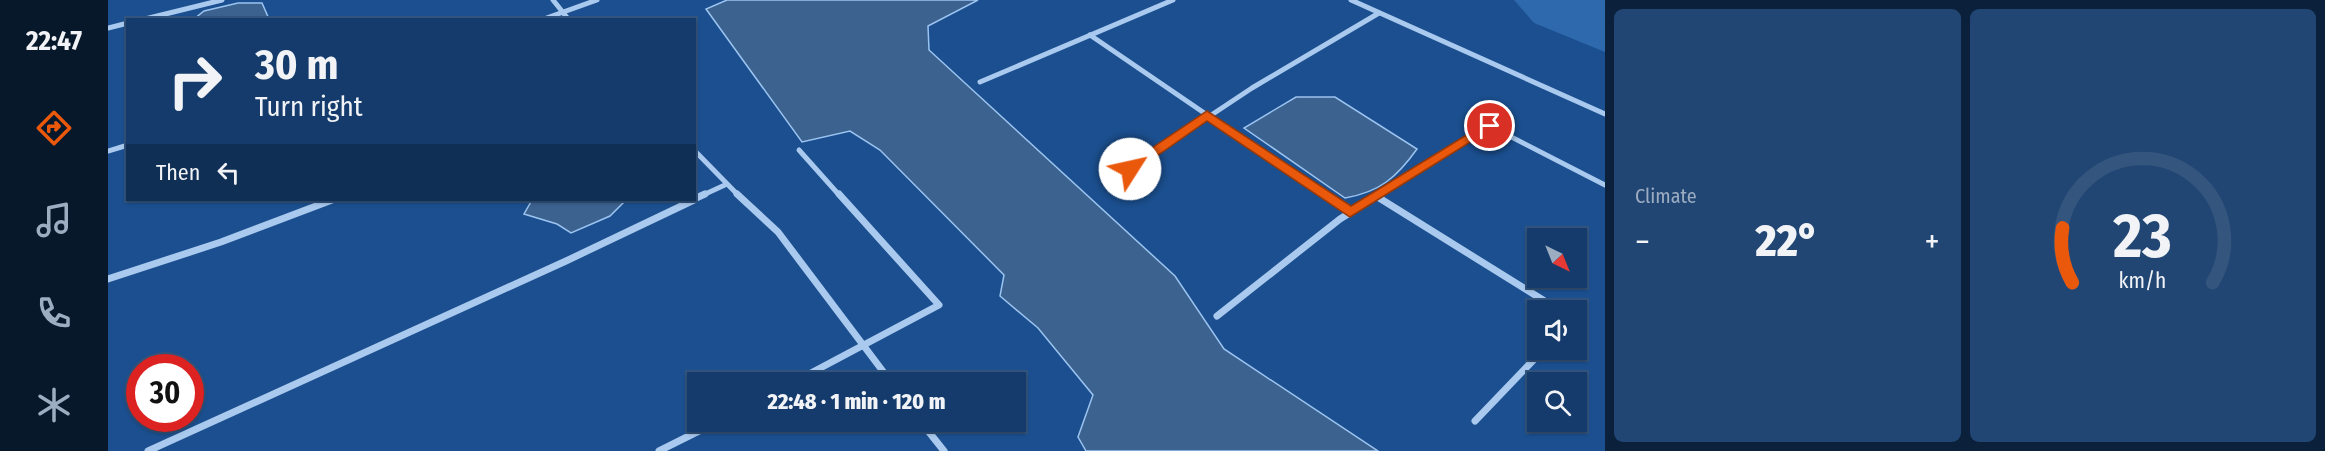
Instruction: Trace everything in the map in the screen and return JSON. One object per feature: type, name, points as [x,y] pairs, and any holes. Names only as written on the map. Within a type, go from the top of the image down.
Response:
[{"type":"street","points":[[149,18],[222,0]]},
{"type":"street","points":[[553,0],[567,18]]},
{"type":"street","points":[[547,18],[597,0]]},
{"type":"street","points":[[980,82],[1173,0]]},
{"type":"street","points":[[1351,0],[1605,114]]},
{"type":"street","points":[[1130,169],[1207,115],[1322,44],[1379,13]]},
{"type":"street","points":[[108,28],[126,24]]},
{"type":"street","points":[[1090,35],[1350,212]]},
{"type":"street","points":[[1217,316],[1350,212],[1490,126],[1605,185]]},
{"type":"street","points":[[108,151],[126,146]]},
{"type":"street","points":[[799,150],[939,305],[814,372]]},
{"type":"street","points":[[696,152],[778,232],[883,372]]},
{"type":"street","points":[[696,198],[727,184]]},
{"type":"street","points":[[1376,196],[1543,300]]},
{"type":"street","points":[[108,279],[262,227],[329,201]]},
{"type":"street","points":[[148,451],[566,261],[690,201]]},
{"type":"street","points":[[1475,421],[1533,360]]},
{"type":"street","points":[[659,451],[697,432]]},
{"type":"street","points":[[929,432],[944,451]]},
{"type":"shaded area","points":[[727,0],[978,0],[928,26],[929,50],[1175,276],[1224,349],[1378,451],[1086,451],[1078,437],[1093,395],[1038,328],[1000,296],[1004,275],[880,150],[850,131],[802,142],[706,9]]},
{"type":"shaded area","points":[[1514,0],[1605,0],[1605,52],[1534,23]]},
{"type":"shaded area","points":[[238,3],[262,3],[269,18],[195,18],[204,11]]},
{"type":"shaded area","points":[[1296,97],[1335,97],[1417,149],[1387,182],[1368,192],[1345,198],[1244,128]]},
{"type":"shaded area","points":[[531,201],[625,201],[610,216],[571,233],[557,224],[524,214]]},
{"type":"route","points":[[1130,169],[1207,115],[1350,212],[1490,126]]}]
